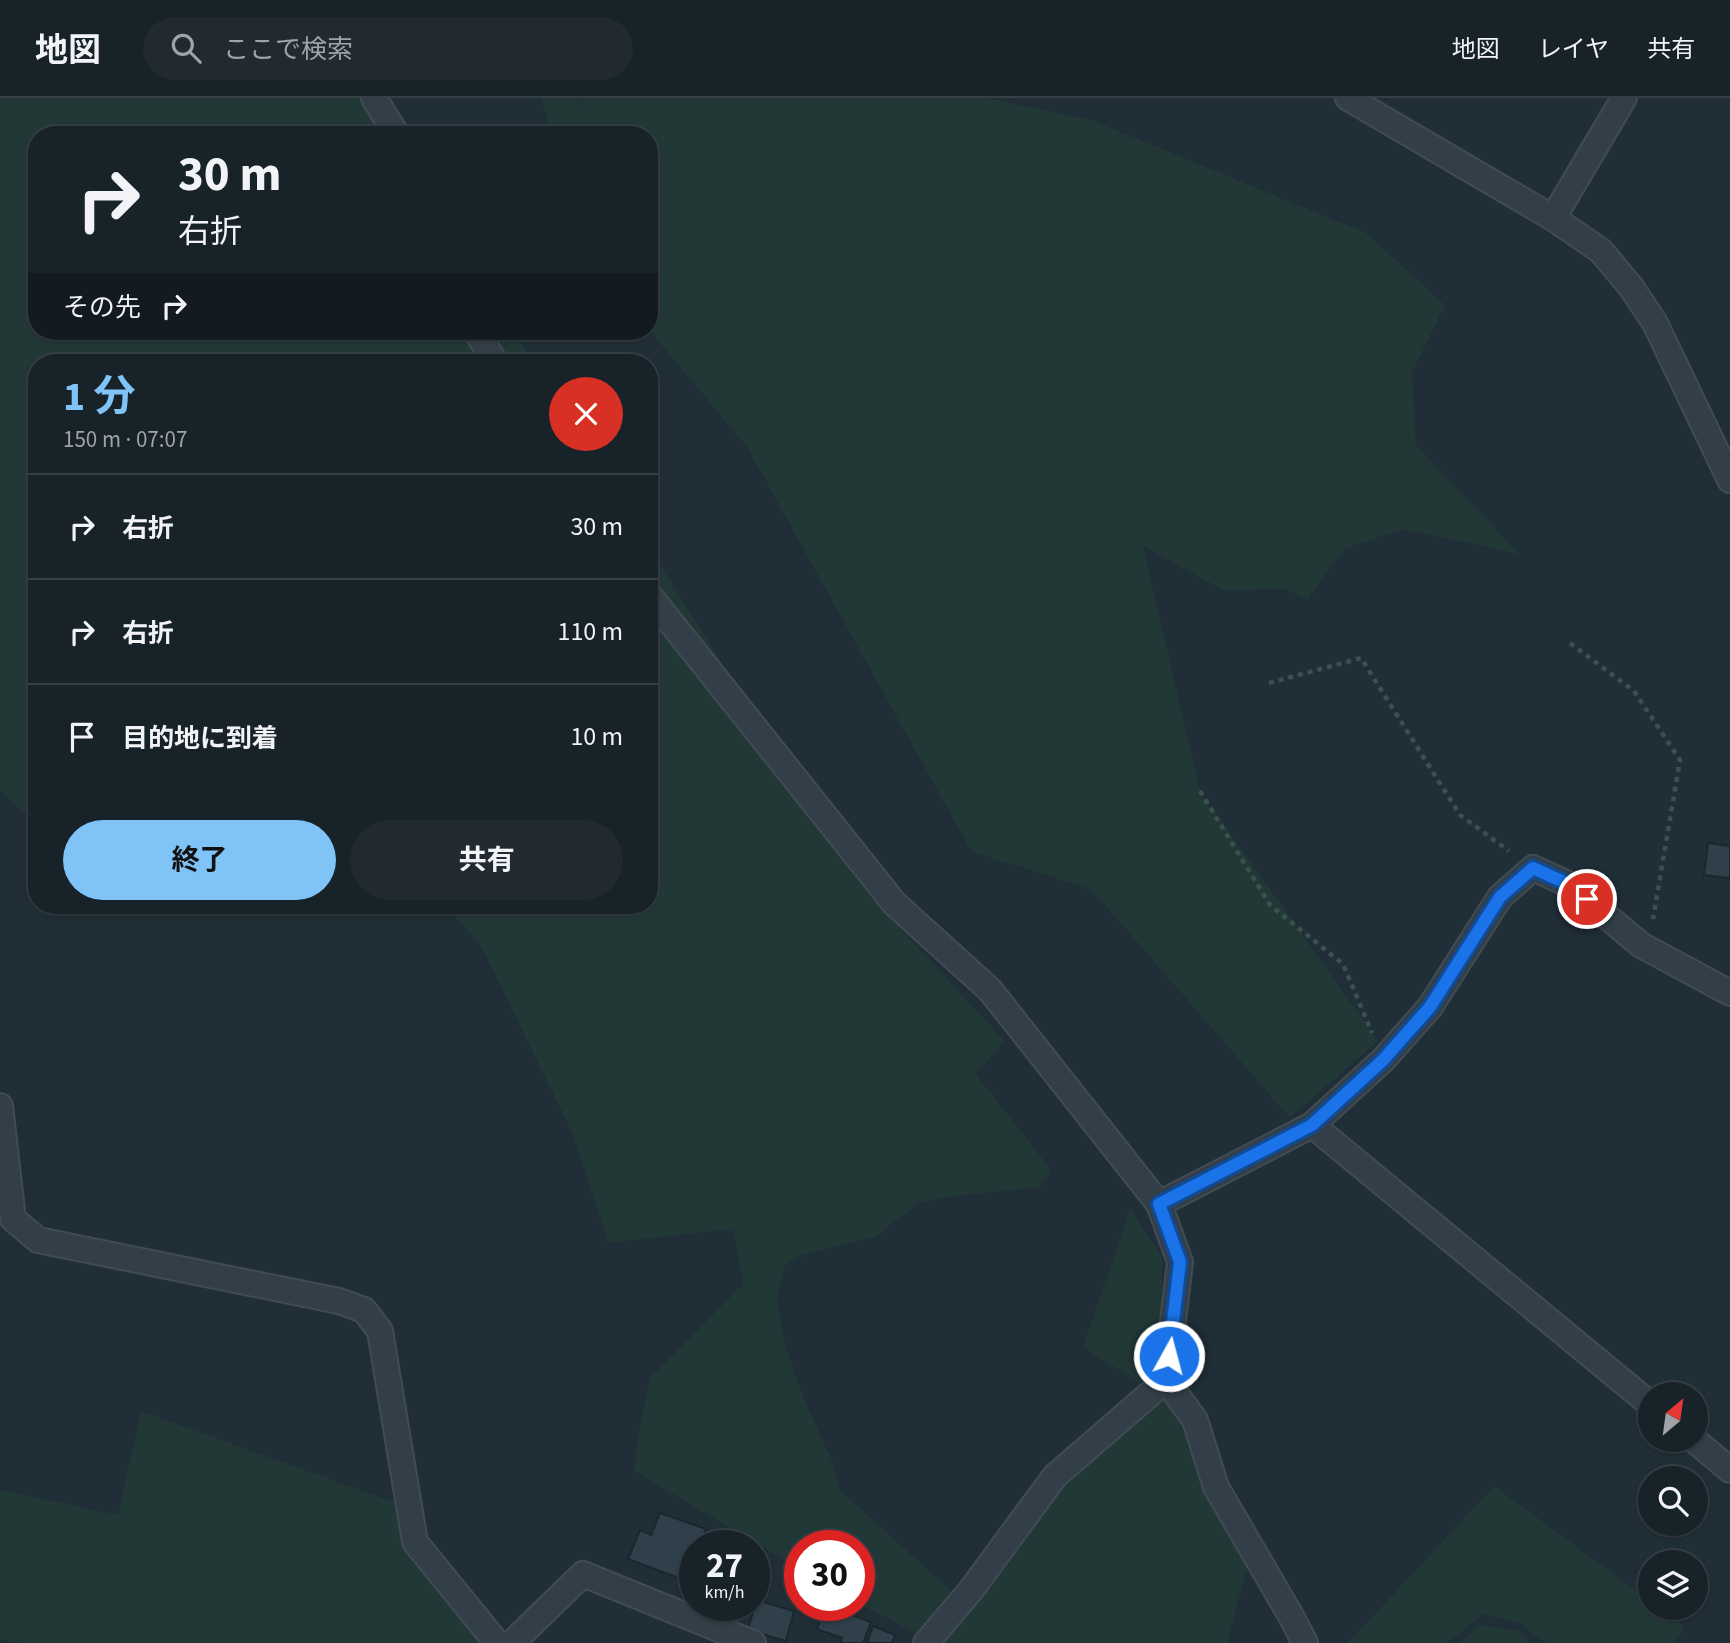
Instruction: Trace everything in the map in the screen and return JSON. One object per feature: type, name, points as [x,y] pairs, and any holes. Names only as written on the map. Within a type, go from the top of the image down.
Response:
[{"type":"street","points":[[374,98],[391,126]]},
{"type":"street","points":[[1348,98],[1553,218],[1601,251],[1631,287],[1655,323],[1730,480]]},
{"type":"street","points":[[1553,218],[1624,98]]},
{"type":"street","points":[[658,606],[894,904],[990,990],[1159,1204],[1180,1262],[1166,1380],[1055,1476],[971,1590],[926,1643]]},
{"type":"street","points":[[1159,1204],[1312,1125],[1383,1060],[1430,1007],[1500,897],[1533,868],[1568,884],[1641,945],[1730,993]]},
{"type":"street","points":[[0,1106],[13,1219],[38,1240],[338,1301],[364,1310],[380,1331],[415,1542],[497,1643]]},
{"type":"street","points":[[1312,1125],[1638,1394]]},
{"type":"street","points":[[1166,1380],[1195,1420],[1216,1487],[1304,1643]]},
{"type":"street","points":[[1708,1452],[1730,1470]]},
{"type":"street","points":[[512,1643],[583,1574],[753,1643]]},
{"type":"path","points":[[1570,643],[1634,691],[1680,760],[1653,920]]},
{"type":"path","points":[[1269,683],[1361,659],[1460,815],[1533,868]]},
{"type":"path","points":[[1200,791],[1270,905],[1343,964],[1383,1060]]},
{"type":"green space","points":[[0,98],[367,98],[384,126],[28,126],[28,340],[519,340],[528,354],[28,354],[28,816],[0,791]]},
{"type":"green space","points":[[541,98],[576,98],[603,126],[550,126]]},
{"type":"green space","points":[[578,98],[987,98],[1094,121],[1366,233],[1445,305],[1412,372],[1416,446],[1520,554],[1402,529],[1345,548],[1308,599],[1284,589],[1223,590],[1143,546],[1200,791],[1378,1041],[1290,1118],[1092,890],[971,851],[747,447],[657,340],[658,126],[603,126]]},
{"type":"green space","points":[[658,561],[795,780],[884,911],[1005,1041],[976,1074],[1052,1171],[1040,1187],[920,1202],[875,1237],[803,1255],[785,1264],[777,1300],[785,1344],[802,1394],[832,1461],[841,1491],[961,1600],[1055,1476],[1160,1385],[1252,1549],[1227,1643],[927,1643],[928,1640],[875,1612],[875,1530],[784,1530],[784,1560],[770,1551],[770,1530],[734,1530],[634,1471],[650,1378],[743,1284],[734,1229],[608,1243],[573,1134],[480,944],[452,914],[658,914]]},
{"type":"green space","points":[[1130,1209],[1163,1258],[1158,1371],[1141,1384],[1083,1347]]},
{"type":"green space","points":[[141,1411],[402,1505],[497,1643],[21,1643],[0,1640],[0,1490],[118,1515]]},
{"type":"green space","points":[[1494,1486],[1638,1592],[1638,1620],[1677,1620],[1685,1626],[1673,1643],[1546,1643],[1518,1622],[1483,1614],[1447,1643],[1348,1643]]},
{"type":"green space","points":[[1480,1625],[1519,1631],[1530,1643],[1460,1643]]},
{"type":"building","points":[[1708,843],[1730,846],[1730,878],[1704,875]]},
{"type":"building","points":[[660,1513],[706,1529],[679,1530],[679,1578],[628,1559],[640,1530],[651,1535]]},
{"type":"building","points":[[770,1604],[784,1608],[784,1621],[791,1621],[786,1641],[748,1630],[750,1621],[770,1621]]},
{"type":"building","points":[[820,1621],[871,1622],[863,1643],[841,1643],[842,1638],[817,1629]]},
{"type":"building","points":[[873,1626],[895,1635],[892,1643],[867,1643]]},
{"type":"route","points":[[1169,1356],[1180,1262],[1159,1204],[1312,1125],[1383,1060],[1430,1007],[1500,897],[1533,868],[1568,884],[1587,899]]}]
